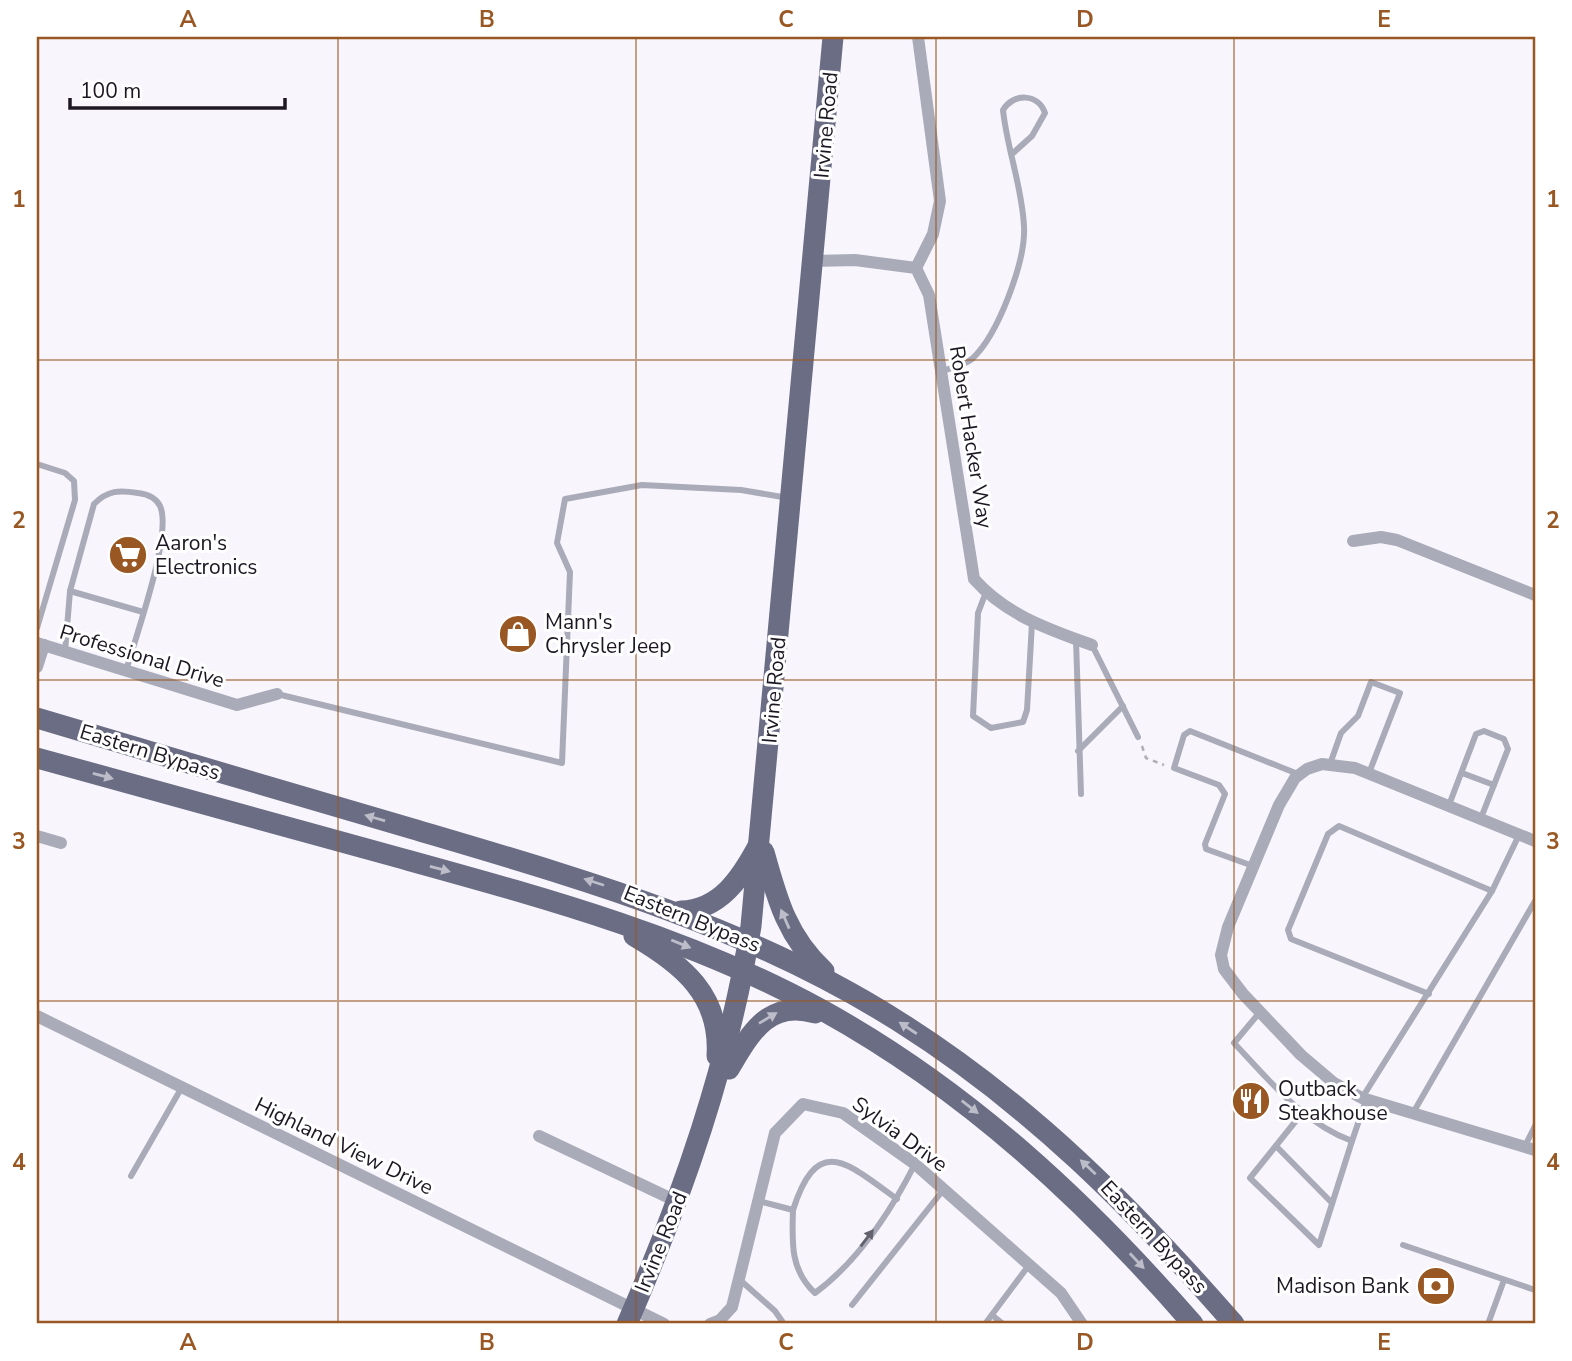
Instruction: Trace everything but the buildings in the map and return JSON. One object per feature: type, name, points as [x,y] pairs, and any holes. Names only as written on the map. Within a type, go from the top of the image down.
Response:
[{"type":"main road","name":"Irvine Road","points":[[630,1317],[678,1202],[715,1092],[749,940],[761,841],[833,37]]},
{"type":"main road","name":"Eastern Bypass","points":[[37,718],[581,878],[679,911],[749,940],[843,989],[944,1052],[1046,1129],[1137,1215],[1234,1324]]},
{"type":"main road","name":"Eastern Bypass","points":[[37,758],[593,912],[668,939],[744,971],[839,1020],[945,1088],[1023,1149],[1098,1219],[1193,1324]]},
{"type":"main road","points":[[679,911],[710,906],[723,897],[761,841]]},
{"type":"main road","points":[[761,841],[781,912],[791,933],[804,952],[843,989]]},
{"type":"main road","points":[[593,912],[670,958],[698,984],[710,1007],[718,1032],[715,1092]]},
{"type":"main road","points":[[715,1092],[754,1028],[764,1018],[790,1009],[839,1020]]},
{"type":"street","points":[[814,261],[855,260],[916,268],[933,234],[940,201],[918,37]]},
{"type":"street","name":"Robert Hacker Way","points":[[916,268],[929,295],[974,579],[986,592],[1032,623],[1092,645]]},
{"type":"street","points":[[1353,541],[1381,537],[1397,540],[1535,595]]},
{"type":"street","points":[[37,667],[40,644]]},
{"type":"street","name":"Professional Drive","points":[[40,644],[237,705],[277,694]]},
{"type":"street","points":[[1530,1148],[1364,1099],[1317,1070],[1232,981],[1222,956],[1228,928],[1286,790],[1307,769],[1330,764],[1369,773],[1535,841]]},
{"type":"street","points":[[37,836],[61,843]]},
{"type":"street","name":"Highland View Drive","points":[[37,1016],[182,1087],[630,1317]]},
{"type":"street","name":"Sylvia Drive","points":[[710,1324],[720,1320],[732,1307],[775,1133],[803,1104],[843,1113],[915,1164],[1061,1293],[1082,1324]]},
{"type":"street","points":[[539,1136],[678,1202]]},
{"type":"street","points":[[630,1317],[664,1324]]},
{"type":"lane","points":[[940,372],[971,359],[988,339],[1018,270],[1024,229],[1003,110],[1014,99],[1028,97],[1039,103],[1045,113],[1032,136],[1012,154]]},
{"type":"lane","points":[[37,464],[65,473],[74,481],[75,500],[41,602],[37,628]]},
{"type":"lane","points":[[277,694],[562,763],[570,572],[557,543],[565,499],[642,485],[741,491],[790,498]]},
{"type":"lane","points":[[65,652],[70,591],[94,504],[103,494],[118,490],[148,495],[159,503],[163,518],[158,560],[126,671]]},
{"type":"lane","points":[[70,591],[143,612]]},
{"type":"lane","points":[[986,592],[978,613],[973,716],[991,728],[1023,722],[1027,710],[1032,623]]},
{"type":"lane","points":[[1076,640],[1081,794]]},
{"type":"lane","points":[[1092,645],[1139,737]]},
{"type":"lane","points":[[1330,764],[1341,733],[1358,716],[1371,682],[1400,692],[1369,773]]},
{"type":"lane","points":[[1078,751],[1123,706]]},
{"type":"lane","points":[[1253,866],[1206,849],[1205,844],[1225,794],[1223,788],[1174,768],[1184,736],[1190,732],[1299,775]]},
{"type":"lane","points":[[1449,805],[1474,738],[1484,732],[1508,743],[1508,749],[1481,818]]},
{"type":"lane","points":[[1462,773],[1494,785]]},
{"type":"lane","points":[[1429,994],[1291,939],[1288,930],[1328,834],[1339,826],[1492,891]]},
{"type":"lane","points":[[1303,1112],[1250,1178],[1318,1245],[1364,1099],[1492,891],[1520,833]]},
{"type":"lane","points":[[1413,1113],[1534,906]]},
{"type":"lane","points":[[1260,1012],[1234,1043],[1303,1112],[1333,1133],[1352,1140]]},
{"type":"lane","points":[[131,1176],[182,1087]]},
{"type":"lane","points":[[1530,1148],[1535,1126]]},
{"type":"lane","points":[[1276,1146],[1332,1203]]},
{"type":"lane","points":[[897,1199],[846,1163],[831,1162],[816,1166],[806,1177],[793,1210],[792,1243],[796,1269],[815,1293],[838,1275],[897,1199],[915,1164]]},
{"type":"lane","points":[[852,1305],[944,1189]]},
{"type":"lane","points":[[759,1201],[793,1210]]},
{"type":"lane","points":[[1403,1245],[1535,1290]]},
{"type":"lane","points":[[985,1324],[1029,1265]]},
{"type":"lane","points":[[740,1280],[775,1311],[784,1324]]},
{"type":"lane","points":[[1488,1324],[1504,1280]]},
{"type":"lane","points":[[992,1315],[1003,1324]]},
{"type":"path","points":[[1139,737],[1146,758],[1174,768]]},
{"type":"place","name":"Aaron's Electronics","points":[[128,555]]},
{"type":"place","name":"Mann's Chrysler Jeep","points":[[518,634]]},
{"type":"place","name":"Outback Steakhouse","points":[[1251,1101]]},
{"type":"place","name":"Madison Bank","points":[[1436,1286]]}]
